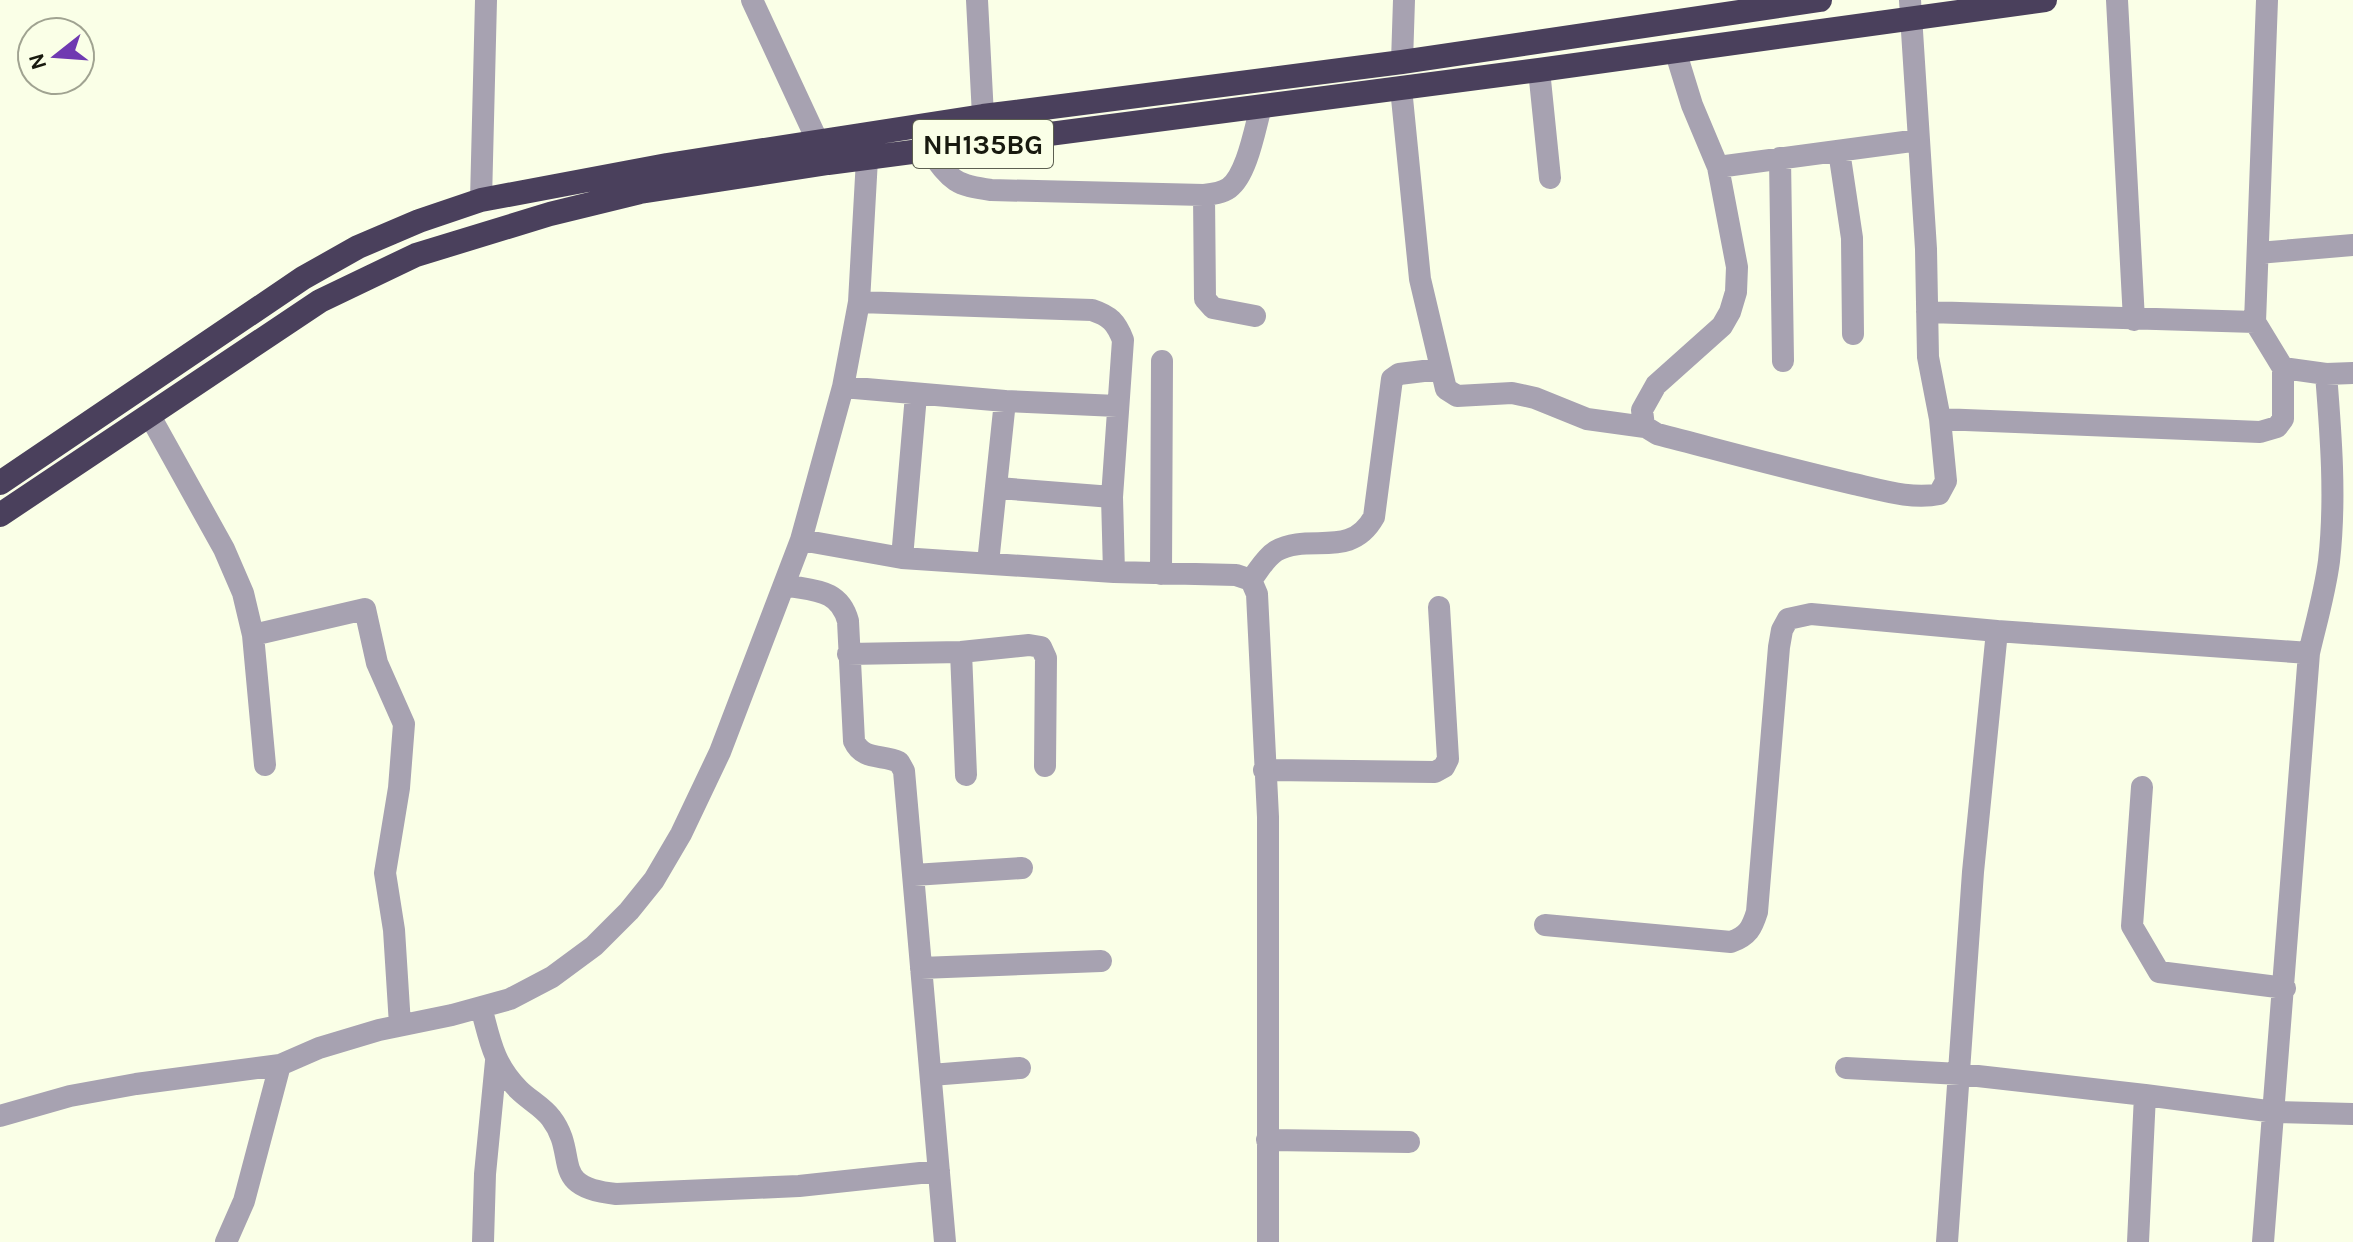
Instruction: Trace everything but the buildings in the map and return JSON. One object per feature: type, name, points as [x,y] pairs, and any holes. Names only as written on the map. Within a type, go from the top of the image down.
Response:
[{"type":"highway","name":"NH135BG","points":[[0,515],[320,301],[416,255],[550,214],[983,116],[1402,62],[1820,0]]},
{"type":"highway","name":"NH135BG","points":[[0,483],[303,278],[358,247],[419,221],[481,200],[667,165],[823,153],[867,159],[1539,70],[1910,9],[2045,0]]},
{"type":"street","points":[[481,200],[486,0]]},
{"type":"street","points":[[752,0],[823,153]]},
{"type":"street","points":[[977,0],[983,116]]},
{"type":"street","points":[[1402,62],[1404,0]]},
{"type":"street","points":[[2117,0],[2134,320]]},
{"type":"street","points":[[1940,419],[2260,432],[2277,427],[2283,419],[2283,368],[2255,322],[2267,0]]},
{"type":"street","points":[[1401,88],[1420,279],[1446,389],[1457,396],[1512,393],[1535,398],[1587,419],[1645,427],[1657,434],[1791,470],[1889,491],[1929,496],[1939,494],[1946,481],[1940,419],[1928,357],[1910,9]]},
{"type":"street","points":[[1645,427],[1642,410],[1656,385],[1722,326],[1736,292],[1737,267],[1718,167],[1692,105],[1675,50]]},
{"type":"street","points":[[1539,70],[1550,178]]},
{"type":"street","points":[[930,151],[948,176],[964,186],[991,190],[1204,195],[1221,192],[1235,182],[1245,161],[1261,107]]},
{"type":"street","points":[[1718,167],[1919,140]]},
{"type":"street","points":[[1839,151],[1852,238],[1853,334]]},
{"type":"street","points":[[1780,158],[1783,361]]},
{"type":"street","points":[[0,1116],[70,1096],[280,1065],[319,1048],[510,999],[563,970],[594,946],[629,911],[654,880],[681,834],[720,752],[801,540],[843,387],[859,302],[867,159]]},
{"type":"street","points":[[1204,195],[1205,299],[1213,308],[1255,316]]},
{"type":"street","points":[[2258,253],[2353,245]]},
{"type":"street","points":[[859,302],[1092,310],[1108,315],[1123,340],[1112,497],[1114,572]]},
{"type":"street","points":[[1927,312],[2255,322]]},
{"type":"street","points":[[1161,574],[1162,361]]},
{"type":"street","points":[[2283,368],[2326,374],[2353,373]]},
{"type":"street","points":[[1251,580],[1268,558],[1279,550],[1342,542],[1356,538],[1367,529],[1374,517],[1389,384],[1399,374],[1440,369]]},
{"type":"street","points":[[2263,1242],[2309,653],[2328,563],[2331,526],[2331,446],[2326,374]]},
{"type":"street","points":[[843,387],[916,395],[1117,406]]},
{"type":"street","points":[[902,558],[916,395]]},
{"type":"street","points":[[988,563],[1005,401]]},
{"type":"street","points":[[150,416],[224,549],[243,593],[253,635],[265,765]]},
{"type":"street","points":[[998,488],[1112,497]]},
{"type":"street","points":[[801,540],[902,558],[1114,572],[1236,575],[1251,580],[1257,594],[1268,817],[1268,1242]]},
{"type":"street","points":[[784,585],[835,598],[841,604],[848,621],[854,741],[858,750],[868,755],[891,758],[899,762],[904,771],[945,1242]]},
{"type":"street","points":[[1264,770],[1435,772],[1444,767],[1448,759],[1439,607]]},
{"type":"street","points":[[253,635],[365,609],[377,663],[404,724],[399,788],[385,873],[394,930],[400,1025]]},
{"type":"street","points":[[1545,925],[1731,942],[1743,938],[1752,928],[1757,912],[1779,647],[1788,619],[1811,614],[1997,631],[2309,653]]},
{"type":"street","points":[[1947,1242],[1973,872],[1997,631]]},
{"type":"street","points":[[848,654],[961,652],[1029,645],[1041,647],[1046,658],[1045,766]]},
{"type":"street","points":[[961,652],[966,775]]},
{"type":"street","points":[[2142,787],[2132,926],[2159,972],[2285,988]]},
{"type":"street","points":[[914,875],[1022,868]]},
{"type":"street","points":[[921,968],[1101,961]]},
{"type":"street","points":[[481,1007],[496,1061],[485,1174],[483,1242]]},
{"type":"street","points":[[496,1061],[520,1092],[552,1119],[577,1183],[592,1191],[616,1194],[799,1186],[939,1171]]},
{"type":"street","points":[[226,1242],[244,1201],[280,1065]]},
{"type":"street","points":[[931,1075],[1020,1068]]},
{"type":"street","points":[[1846,1068],[1960,1074],[2275,1112],[2353,1114]]},
{"type":"street","points":[[2138,1242],[2145,1095]]},
{"type":"street","points":[[1267,1140],[1409,1142]]}]
